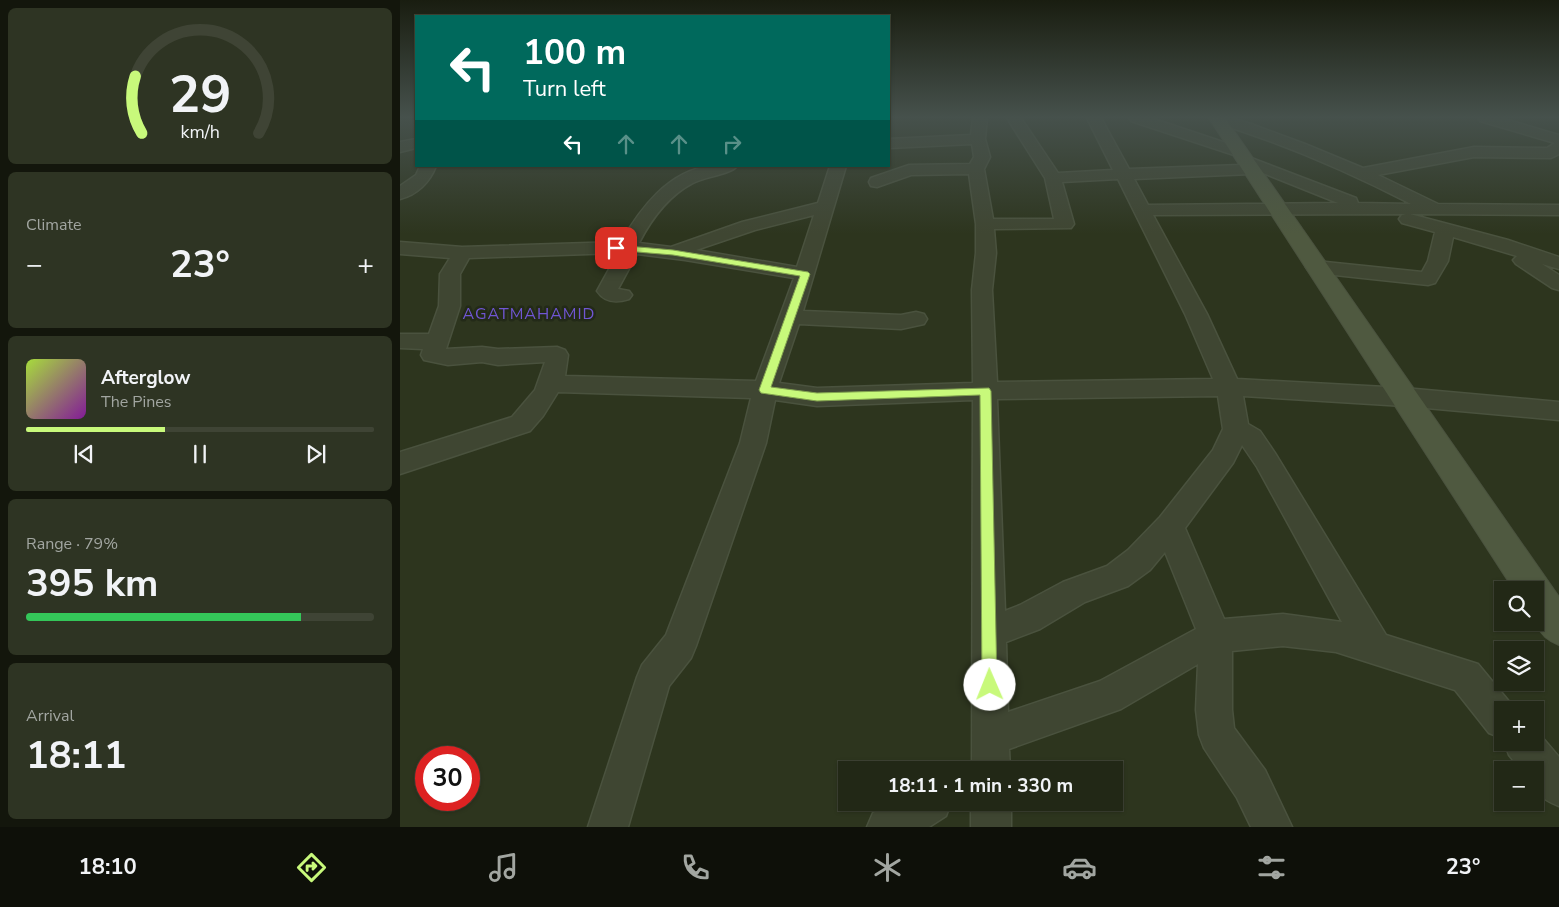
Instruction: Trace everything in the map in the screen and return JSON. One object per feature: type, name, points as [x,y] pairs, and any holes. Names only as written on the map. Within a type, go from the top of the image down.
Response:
[{"type":"street","points":[[982,157],[976,169],[985,224],[986,254],[982,290],[990,761]]},
{"type":"street","points":[[985,224],[1065,224],[1049,170],[1040,157]]},
{"type":"street","points":[[989,632],[1029,618],[1074,592],[1117,576],[1139,560],[1170,526],[1224,456],[1236,429],[1229,387],[1196,314],[1143,210],[1109,157]]},
{"type":"street","points":[[1234,157],[1364,208],[1500,244],[1559,263]]},
{"type":"street","points":[[1242,157],[1527,581]]},
{"type":"street","points":[[1325,157],[1437,210]]},
{"type":"street","points":[[1362,173],[1450,157]]},
{"type":"street","points":[[1049,170],[1112,163],[1197,172],[1245,161]]},
{"type":"street","points":[[1049,170],[1063,162]]},
{"type":"street","points":[[400,194],[423,178],[428,167]]},
{"type":"street","points":[[622,295],[612,295],[607,291],[628,253],[627,247],[642,220],[663,195],[702,173],[725,167]]},
{"type":"street","points":[[608,827],[654,678],[679,646],[734,498],[753,443],[765,390],[805,274],[838,167]]},
{"type":"street","points":[[877,182],[909,170],[976,169]]},
{"type":"street","points":[[673,253],[723,234],[783,216],[825,207]]},
{"type":"street","points":[[1143,210],[1278,208],[1559,210]]},
{"type":"street","points":[[1316,267],[1428,279],[1438,261],[1445,229]]},
{"type":"street","points":[[400,234],[404,238],[400,242]]},
{"type":"street","points":[[1500,244],[1559,284]]},
{"type":"street","points":[[400,248],[462,253],[627,247],[805,274]]},
{"type":"street","points":[[400,463],[521,424],[532,414],[550,384],[557,363],[557,355],[432,355],[446,324],[451,306],[452,286],[450,274],[462,253]]},
{"type":"street","points":[[790,317],[901,322],[916,319]]},
{"type":"street","points":[[400,341],[437,342]]},
{"type":"street","points":[[550,384],[610,384],[765,390],[817,397],[985,391],[1229,387],[1404,397],[1559,411]]},
{"type":"street","points":[[1236,429],[1251,438],[1266,460],[1376,649]]},
{"type":"street","points":[[1170,526],[1215,636],[1214,710],[1217,735],[1251,784],[1272,827]]},
{"type":"street","points":[[1544,606],[1559,628]]},
{"type":"street","points":[[1003,761],[1108,696],[1215,636],[1283,630],[1336,636],[1466,676],[1494,710]]},
{"type":"street","points":[[1529,751],[1559,787]]},
{"type":"street","points":[[887,827],[902,821],[918,811]]},
{"type":"street","points":[[991,811],[991,827]]},
{"type":"district","name":"AGATMAHAMID","points":[[529,313]]},
{"type":"route","points":[[616,248],[627,247],[673,253],[805,274],[765,390],[817,397],[985,391],[990,685]]}]
